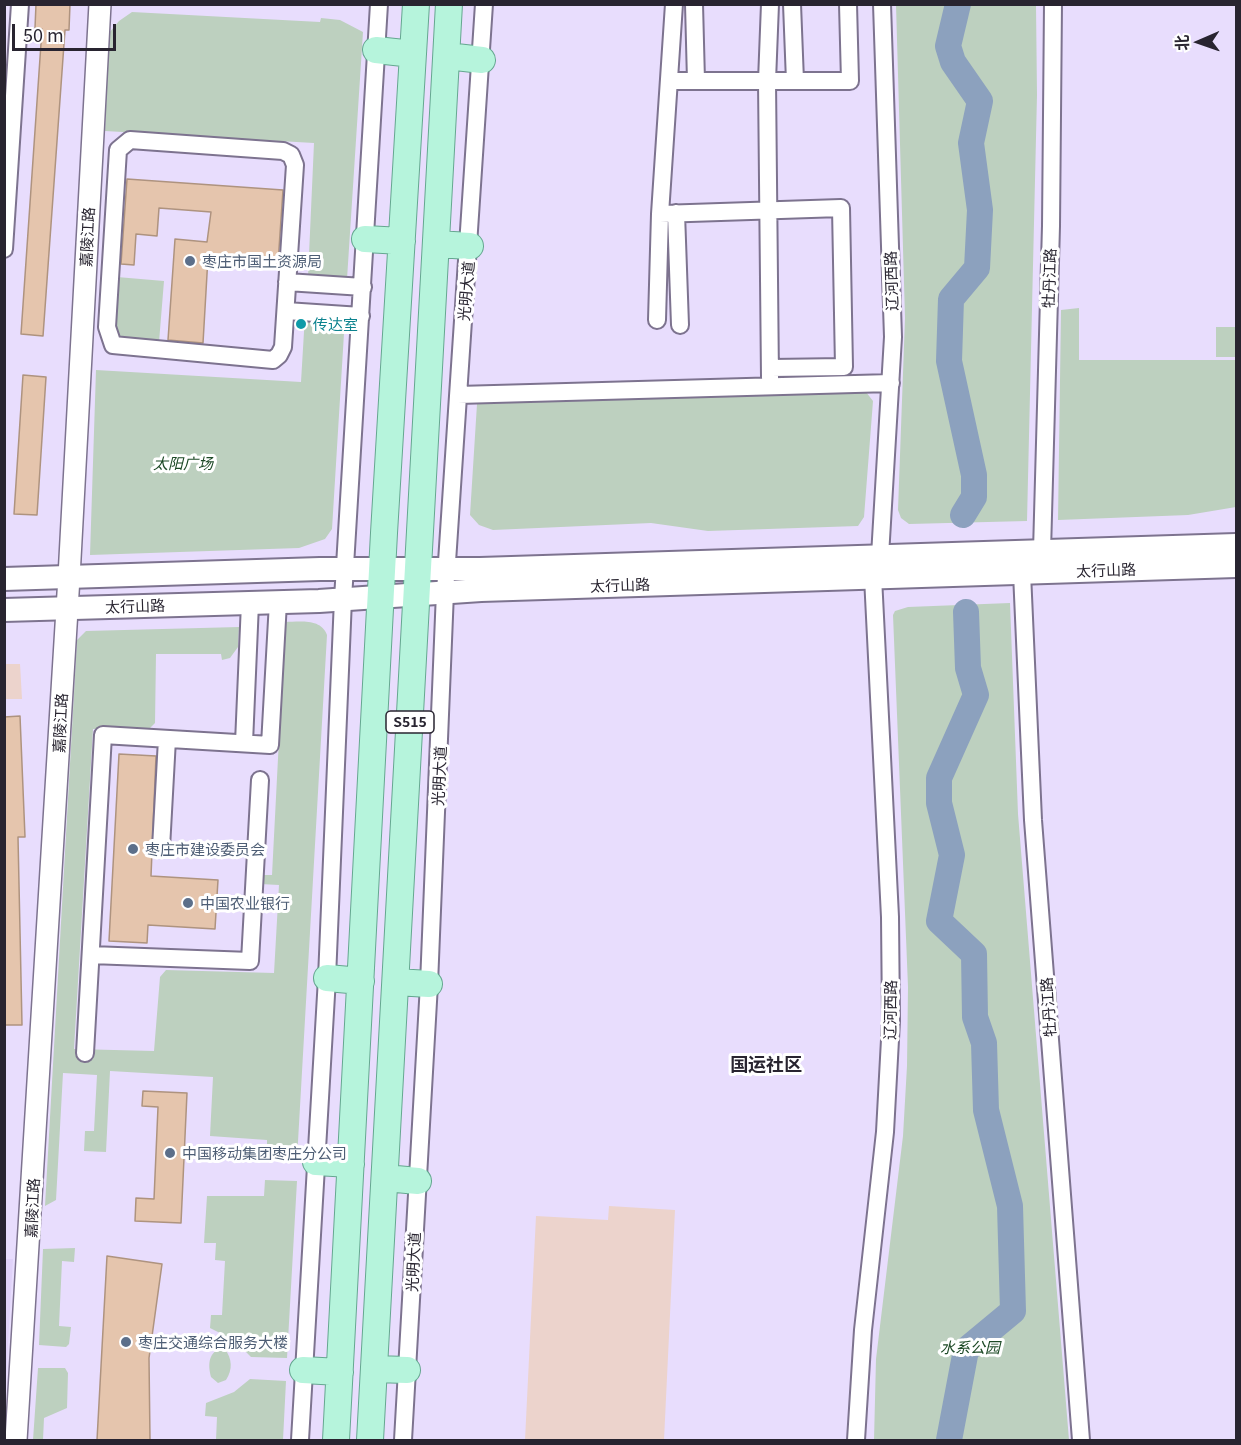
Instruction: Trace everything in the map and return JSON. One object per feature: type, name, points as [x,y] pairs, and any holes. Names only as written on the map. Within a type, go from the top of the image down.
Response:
[{"type":"main road","name":"S515","points":[[336,1440],[382,569],[416,4]]},
{"type":"main road","name":"光明大道","points":[[370,1440],[415,594],[447,56],[448,4]]},
{"type":"main road","points":[[376,50],[413,54]]},
{"type":"main road","points":[[447,56],[482,60]]},
{"type":"main road","points":[[365,239],[402,241]]},
{"type":"main road","points":[[436,244],[470,246]]},
{"type":"main road","name":"太行山路","points":[[4,610],[381,597],[877,567],[1042,551],[1236,545]]},
{"type":"main road","name":"太行山路","points":[[4,579],[346,569],[877,567],[1022,573],[1236,566]]},
{"type":"main road","points":[[327,978],[361,981]]},
{"type":"main road","points":[[396,982],[429,984]]},
{"type":"main road","points":[[316,1162],[351,1164]]},
{"type":"main road","points":[[385,1178],[418,1181]]},
{"type":"main road","points":[[374,1369],[407,1370]]},
{"type":"main road","points":[[303,1370],[340,1372]]},
{"type":"street","points":[[4,249],[10,77],[20,4]]},
{"type":"street","name":"嘉陵江路","points":[[16,1440],[69,577],[100,4]]},
{"type":"street","points":[[300,1440],[327,978],[343,599],[379,4]]},
{"type":"street","name":"光明大道","points":[[403,1440],[429,984],[445,640],[445,592],[470,246],[484,4]]},
{"type":"street","points":[[657,320],[668,214],[674,4]]},
{"type":"street","points":[[694,4],[696,81]]},
{"type":"street","points":[[770,4],[766,81],[770,377]]},
{"type":"street","points":[[792,4],[795,81]]},
{"type":"street","points":[[670,81],[850,81],[848,4]]},
{"type":"street","name":"辽河西路","points":[[856,1440],[862,1330],[885,1132],[891,1021],[890,916],[877,567],[891,382],[893,313],[882,4]]},
{"type":"street","name":"牡丹江路","points":[[1042,551],[1051,226],[1053,4]]},
{"type":"street","points":[[130,140],[283,151],[291,155],[295,165],[287,282],[283,347],[273,360],[113,345],[107,327],[118,150],[130,140]]},
{"type":"street","points":[[458,395],[770,377],[844,367],[841,208],[668,214]]},
{"type":"street","points":[[668,214],[680,325]]},
{"type":"street","points":[[287,282],[363,287]]},
{"type":"street","points":[[286,310],[361,316]]},
{"type":"street","points":[[770,377],[891,382]]},
{"type":"street","name":"牡丹江路","points":[[1022,573],[1033,820],[1081,1440]]},
{"type":"street","points":[[85,1053],[103,735],[270,745],[278,602]]},
{"type":"street","points":[[244,743],[250,603]]},
{"type":"street","points":[[161,848],[167,739]]},
{"type":"street","points":[[91,955],[250,961],[260,780]]},
{"type":"shaded area","points":[[5,664],[20,664],[22,699],[5,699]]},
{"type":"shaded area","points":[[609,1206],[675,1210],[664,1440],[525,1440],[536,1216],[608,1220]]},
{"type":"shaded area","points":[[4,1259],[13,1259],[5,1395]]},
{"type":"green space","points":[[896,5],[1036,5],[1037,95],[1027,521],[909,524],[901,518],[898,510],[905,318]]},
{"type":"green space","points":[[132,12],[320,22],[321,18],[340,20],[363,32],[347,279],[308,277],[314,143],[105,131],[109,33],[119,21]]},
{"type":"green space","points":[[117,277],[164,281],[159,342],[119,339],[114,324]]},
{"type":"green space","points":[[1079,308],[1079,360],[1236,360],[1236,507],[1188,515],[1058,520],[1061,310]]},
{"type":"green space","name":"太阳广场","points":[[305,315],[345,317],[332,529],[325,539],[299,548],[90,555],[96,370],[301,382]]},
{"type":"green space","points":[[1216,327],[1236,327],[1236,357],[1216,357]]},
{"type":"green space","points":[[866,392],[873,401],[864,517],[858,526],[708,531],[651,523],[493,530],[479,525],[470,515],[477,404]]},
{"type":"green space","name":"水系公园","points":[[1010,603],[1018,814],[1069,1440],[874,1440],[876,1359],[903,1136],[907,1066],[908,987],[893,615],[895,611],[908,607]]},
{"type":"green space","points":[[285,622],[315,623],[327,635],[297,1159],[267,1157],[267,1140],[210,1136],[213,1077],[110,1071],[106,1152],[84,1151],[85,1131],[94,1131],[97,1075],[63,1073],[56,1200],[45,1206],[77,640],[86,631],[239,627],[238,647],[230,658],[222,660],[221,654],[156,654],[155,723],[148,730],[93,729],[74,1049],[154,1051],[160,977],[166,970],[274,973],[279,885],[260,884],[261,875],[272,875]]},
{"type":"green space","points":[[265,1180],[297,1181],[287,1358],[251,1357],[234,1340],[210,1328],[211,1315],[222,1315],[225,1261],[215,1260],[216,1243],[204,1243],[207,1196],[264,1196]]},
{"type":"green space","points":[[75,1248],[74,1262],[62,1261],[59,1326],[71,1327],[69,1344],[66,1347],[39,1345],[43,1249]]},
{"type":"green space","points":[[220,1348],[225,1349],[231,1368],[226,1380],[218,1383],[211,1377],[209,1364],[213,1353]]},
{"type":"green space","points":[[38,1368],[65,1368],[68,1373],[67,1408],[44,1418],[43,1440],[33,1440]]},
{"type":"green space","points":[[250,1379],[286,1381],[283,1440],[216,1440],[217,1417],[205,1416],[206,1403],[234,1392]]},
{"type":"building","points":[[36,4],[70,4],[69,30],[65,30],[43,336],[21,334],[42,29],[35,28]]},
{"type":"building","name":"枣庄市国土资源局","points":[[127,179],[283,190],[278,263],[208,257],[203,343],[168,340],[175,239],[207,242],[211,212],[159,208],[157,236],[136,234],[134,265],[121,264]]},
{"type":"building","points":[[23,375],[46,377],[37,515],[14,514]]},
{"type":"building","points":[[20,716],[25,837],[18,837],[22,1025],[4,1025],[4,717]]},
{"type":"building","name":"枣庄市建设委员会","points":[[119,754],[156,756],[151,876],[218,880],[215,929],[148,925],[147,943],[109,941]]},
{"type":"building","name":"中国移动集团枣庄分公司","points":[[143,1091],[187,1093],[181,1223],[135,1221],[136,1198],[154,1199],[158,1107],[142,1106]]},
{"type":"building","name":"枣庄交通综合服务大楼","points":[[107,1256],[162,1264],[149,1358],[150,1440],[97,1440]]},
{"type":"waterway","points":[[958,4],[948,46],[953,62],[980,101],[971,143],[980,210],[977,268],[951,299],[949,361],[974,475],[974,497],[963,515]]},
{"type":"waterway","points":[[949,1440],[966,1350],[1013,1311],[1010,1206],[986,1110],[984,1043],[975,1017],[974,954],[939,921],[952,855],[939,803],[939,778],[976,695],[968,668],[966,612]]},
{"type":"place","name":"枣庄市国土资源局","points":[[190,261]]},
{"type":"place","name":"传达室","points":[[301,324]]},
{"type":"place","name":"枣庄市建设委员会","points":[[133,849]]},
{"type":"place","name":"中国农业银行","points":[[188,903]]},
{"type":"place","name":"中国移动集团枣庄分公司","points":[[170,1153]]},
{"type":"place","name":"枣庄交通综合服务大楼","points":[[126,1342]]},
{"type":"district","name":"国运社区","points":[[766,1064]]}]
